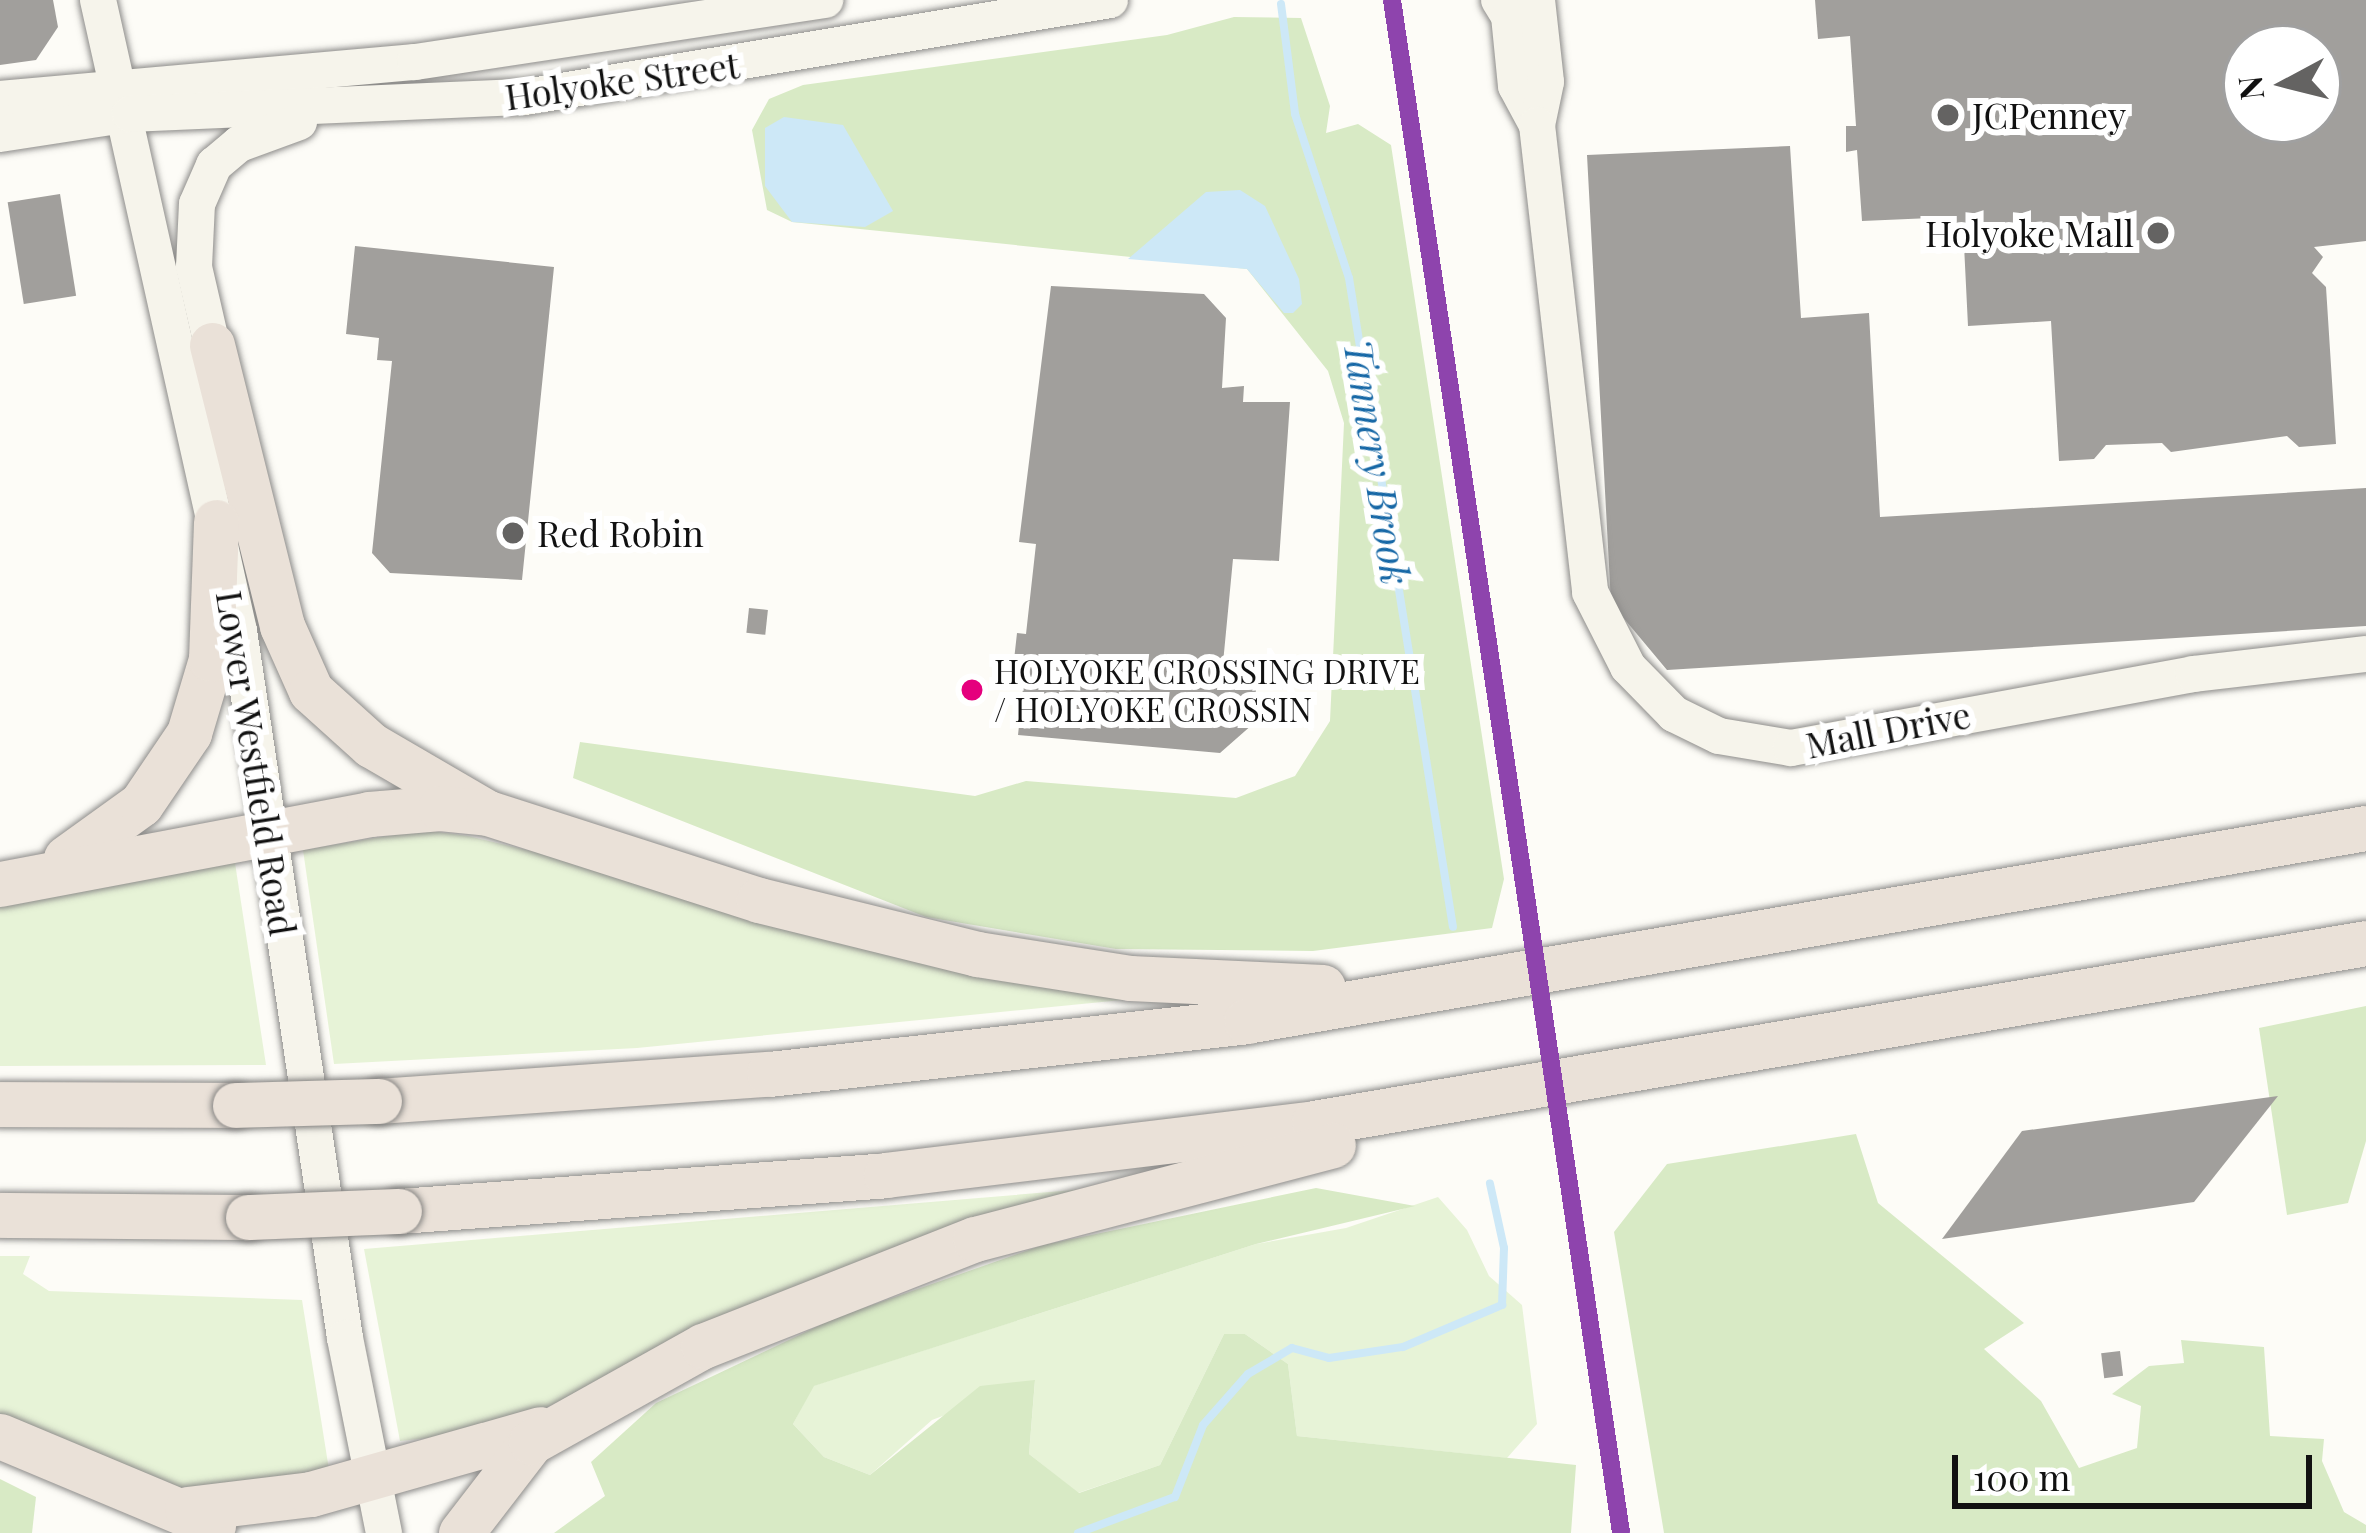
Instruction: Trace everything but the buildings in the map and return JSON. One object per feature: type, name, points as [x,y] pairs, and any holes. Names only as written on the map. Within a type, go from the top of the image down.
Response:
[{"type":"highway","points":[[212,345],[301,674],[371,745],[488,813],[759,900],[1016,962],[1241,986],[1472,982]]},
{"type":"highway","points":[[18,879],[127,818],[189,734],[214,636],[216,522]]},
{"type":"highway","points":[[18,879],[400,809],[488,813]]},
{"type":"highway","points":[[0,1104],[379,1101],[929,1058],[1246,1021],[2366,828]]},
{"type":"highway","points":[[0,1216],[399,1211],[1022,1161],[1542,1088],[2077,987],[2366,943]]},
{"type":"highway","points":[[461,1533],[518,1455],[565,1419],[703,1346],[954,1246],[1542,1088]]},
{"type":"highway","points":[[187,1509],[265,1503],[372,1479],[565,1419]]},
{"type":"highway","points":[[0,1436],[187,1509],[226,1533]]},
{"type":"street","name":"Lower Westfield Road","points":[[98,0],[216,522],[384,1533]]},
{"type":"street","name":"Holyoke Street","points":[[124,99],[826,0]]},
{"type":"street","name":"Holyoke Street","points":[[124,99],[368,108],[525,97],[1110,0]]},
{"type":"street","name":"Mall Drive","points":[[1513,4],[1546,82],[1537,125],[1590,592],[1628,668],[1674,714],[1719,736],[1792,748],[2193,674],[2366,654]]},
{"type":"street","points":[[0,99],[124,99]]},
{"type":"street","points":[[0,134],[124,99]]},
{"type":"street","points":[[197,436],[212,345],[192,224],[214,165],[256,134],[368,108]]},
{"type":"green space","points":[[1234,17],[1301,18],[1330,106],[1326,133],[1358,124],[1391,145],[1504,879],[1492,928],[1313,951],[1116,949],[926,917],[573,778],[580,742],[975,796],[1026,781],[1236,798],[1295,776],[1330,721],[1344,423],[1328,371],[1247,269],[792,222],[767,210],[752,130],[769,99],[803,85],[1167,35]]},
{"type":"green space","points":[[423,830],[468,836],[1142,998],[637,1048],[334,1064],[303,850]]},
{"type":"green space","points":[[216,856],[235,863],[266,1065],[0,1066],[0,897]]},
{"type":"green space","points":[[2366,1006],[2366,1141],[2348,1203],[2287,1215],[2259,1028]]},
{"type":"green space","points":[[1856,1134],[1878,1203],[2024,1323],[1984,1349],[2041,1401],[2079,1468],[2137,1448],[2141,1406],[2112,1394],[2149,1366],[2184,1363],[2181,1340],[2264,1347],[2270,1436],[2324,1439],[2322,1461],[2344,1512],[2366,1525],[2366,1533],[1664,1533],[1614,1232],[1667,1164]]},
{"type":"green space","points":[[1110,1187],[674,1349],[495,1431],[400,1441],[364,1249]]},
{"type":"green space","points":[[1316,1188],[1415,1206],[1256,1244],[814,1386],[793,1424],[824,1457],[870,1475],[980,1386],[1035,1380],[1029,1454],[1079,1493],[1160,1465],[1224,1334],[1245,1334],[1288,1364],[1297,1436],[1576,1465],[1571,1533],[554,1533],[605,1496],[591,1462],[656,1403],[835,1318],[1043,1245]]},
{"type":"green space","points":[[1438,1197],[1467,1230],[1489,1276],[1522,1305],[1537,1424],[1507,1458],[1297,1436],[1288,1364],[1245,1334],[1224,1334],[1160,1465],[1078,1493],[1029,1454],[1035,1381],[932,1420],[870,1475],[824,1457],[793,1424],[813,1386],[1256,1244],[1346,1228]]},
{"type":"green space","points":[[0,1256],[30,1256],[23,1274],[49,1291],[302,1300],[330,1476],[168,1489],[0,1424]]},
{"type":"green space","points":[[0,1479],[36,1497],[32,1533],[0,1533]]},
{"type":"water","points":[[784,117],[843,125],[893,211],[865,227],[792,222],[765,186],[765,128]]},
{"type":"water","points":[[1240,190],[1265,206],[1299,279],[1302,304],[1293,313],[1284,313],[1247,269],[1128,259],[1206,192]]},
{"type":"waterway","name":"Tannery Brook","points":[[1281,4],[1295,114],[1349,278],[1453,927]]},
{"type":"waterway","name":"Tannery Brook","points":[[1078,1533],[1175,1497],[1203,1425],[1248,1374],[1292,1348],[1329,1358],[1403,1347],[1502,1305],[1504,1248],[1490,1184]]},
{"type":"transit line","points":[[1392,0],[1621,1533]]},
{"type":"place","name":"JCPenney","points":[[1948,115]]},
{"type":"place","name":"Holyoke Mall","points":[[2158,233]]},
{"type":"place","name":"Red Robin","points":[[513,533]]},
{"type":"place","name":"HOLYOKE CROSSING DRIVE / HOLYOKE CROSSIN","points":[[972,690]]}]
